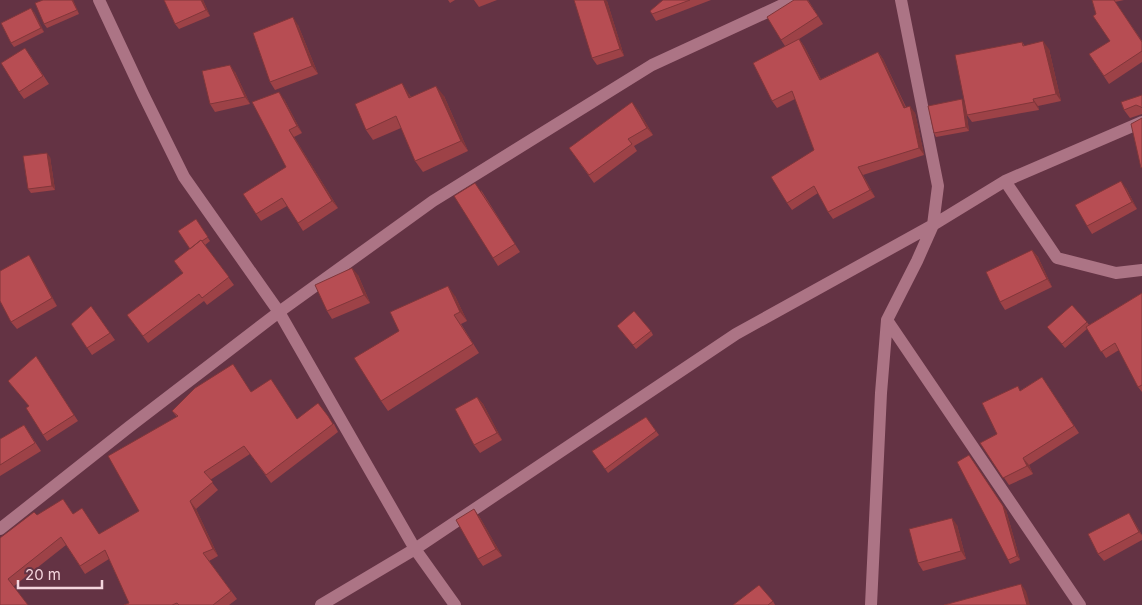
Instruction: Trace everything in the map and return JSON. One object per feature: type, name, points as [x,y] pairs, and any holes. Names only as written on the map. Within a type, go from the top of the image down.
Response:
[{"type":"street","points":[[99,0],[184,177],[279,312],[415,548],[454,605]]},
{"type":"street","points":[[0,529],[279,312],[433,201],[644,70],[793,0]]},
{"type":"street","points":[[871,605],[886,320],[917,261],[933,225],[938,186],[901,0]]},
{"type":"street","points":[[321,605],[415,548],[736,334],[933,225],[1005,181],[1142,122]]},
{"type":"street","points":[[1005,181],[1056,258],[1116,273],[1142,270]]},
{"type":"street","points":[[886,320],[1080,605]]},
{"type":"building","points":[[43,0],[72,0],[77,10],[44,24],[35,3]]},
{"type":"building","points":[[164,0],[201,0],[206,10],[175,24]]},
{"type":"building","points":[[574,0],[604,0],[620,49],[592,58]]},
{"type":"building","points":[[663,0],[690,0],[652,14],[650,11]]},
{"type":"building","points":[[794,0],[807,0],[818,16],[781,40],[767,17]]},
{"type":"building","points":[[1092,0],[1114,0],[1142,42],[1142,51],[1104,76],[1089,54],[1110,41],[1093,16],[1096,14]]},
{"type":"building","points":[[31,8],[41,28],[11,43],[1,23]]},
{"type":"building","points":[[293,17],[312,66],[270,82],[253,33]]},
{"type":"building","points":[[799,39],[820,80],[878,52],[904,108],[910,106],[919,148],[858,167],[870,190],[828,212],[814,186],[787,203],[771,177],[814,150],[792,91],[772,101],[753,63]]},
{"type":"building","points":[[1043,41],[1056,94],[1033,99],[1034,102],[967,115],[955,55],[1022,42],[1023,46]]},
{"type":"building","points":[[25,48],[43,76],[19,92],[1,63]]},
{"type":"building","points":[[230,65],[245,97],[210,104],[202,71]]},
{"type":"building","points":[[402,83],[409,98],[436,86],[461,141],[415,161],[396,116],[366,130],[355,104]]},
{"type":"building","points":[[279,92],[297,126],[289,130],[332,201],[298,223],[282,198],[256,214],[243,194],[286,167],[252,102]]},
{"type":"building","points":[[1142,95],[1142,108],[1136,105],[1124,110],[1121,102]]},
{"type":"building","points":[[962,99],[966,127],[934,133],[928,106]]},
{"type":"building","points":[[632,102],[647,128],[628,139],[632,144],[589,175],[569,148]]},
{"type":"building","points":[[1142,118],[1142,167],[1141,168],[1131,124]]},
{"type":"building","points":[[47,153],[52,186],[28,189],[23,156]]},
{"type":"building","points":[[1121,181],[1132,202],[1087,226],[1075,205]]},
{"type":"building","points":[[475,183],[515,244],[493,258],[454,196]]},
{"type":"building","points":[[196,219],[208,237],[190,249],[178,231]]},
{"type":"building","points":[[201,240],[229,277],[202,298],[199,294],[143,336],[127,315],[183,273],[174,261]]},
{"type":"building","points":[[1032,250],[1047,279],[1000,302],[986,272]]},
{"type":"building","points":[[29,255],[52,298],[11,322],[0,301],[0,271]]},
{"type":"building","points":[[352,268],[364,295],[327,311],[315,285]]},
{"type":"building","points":[[448,286],[460,312],[454,315],[473,344],[381,401],[354,358],[399,331],[390,312]]},
{"type":"building","points":[[1142,293],[1142,385],[1138,387],[1115,343],[1101,352],[1086,327]]},
{"type":"building","points":[[1072,305],[1087,322],[1062,344],[1047,327]]},
{"type":"building","points":[[91,306],[110,333],[87,348],[71,324]]},
{"type":"building","points":[[634,311],[651,331],[633,345],[617,326]]},
{"type":"building","points":[[36,356],[74,415],[43,435],[26,408],[29,406],[8,381]]},
{"type":"building","points":[[233,364],[251,392],[271,379],[297,419],[318,403],[333,424],[266,475],[244,446],[204,472],[213,482],[190,501],[213,549],[203,553],[231,591],[213,605],[179,605],[177,603],[172,605],[124,605],[129,603],[105,550],[80,566],[61,537],[8,579],[28,605],[0,605],[0,538],[34,512],[37,515],[63,499],[73,514],[82,508],[99,534],[139,511],[108,456],[178,416],[172,411],[195,388]]},
{"type":"building","points":[[1042,377],[1074,426],[1023,458],[1027,466],[1003,478],[980,443],[997,434],[982,403],[1018,386],[1020,391]]},
{"type":"building","points":[[477,397],[497,433],[474,445],[455,409]]},
{"type":"building","points":[[646,417],[656,431],[605,469],[592,451]]},
{"type":"building","points":[[24,425],[35,443],[0,465],[0,439]]},
{"type":"building","points":[[969,455],[1003,506],[1017,556],[1008,560],[957,462]]},
{"type":"building","points":[[474,509],[496,549],[478,559],[456,520]]},
{"type":"building","points":[[1129,513],[1139,532],[1098,554],[1088,534]]},
{"type":"building","points":[[952,518],[961,551],[918,563],[909,529]]},
{"type":"building","points":[[1021,584],[1027,605],[944,605]]},
{"type":"building","points":[[759,585],[773,601],[768,605],[733,605]]}]
